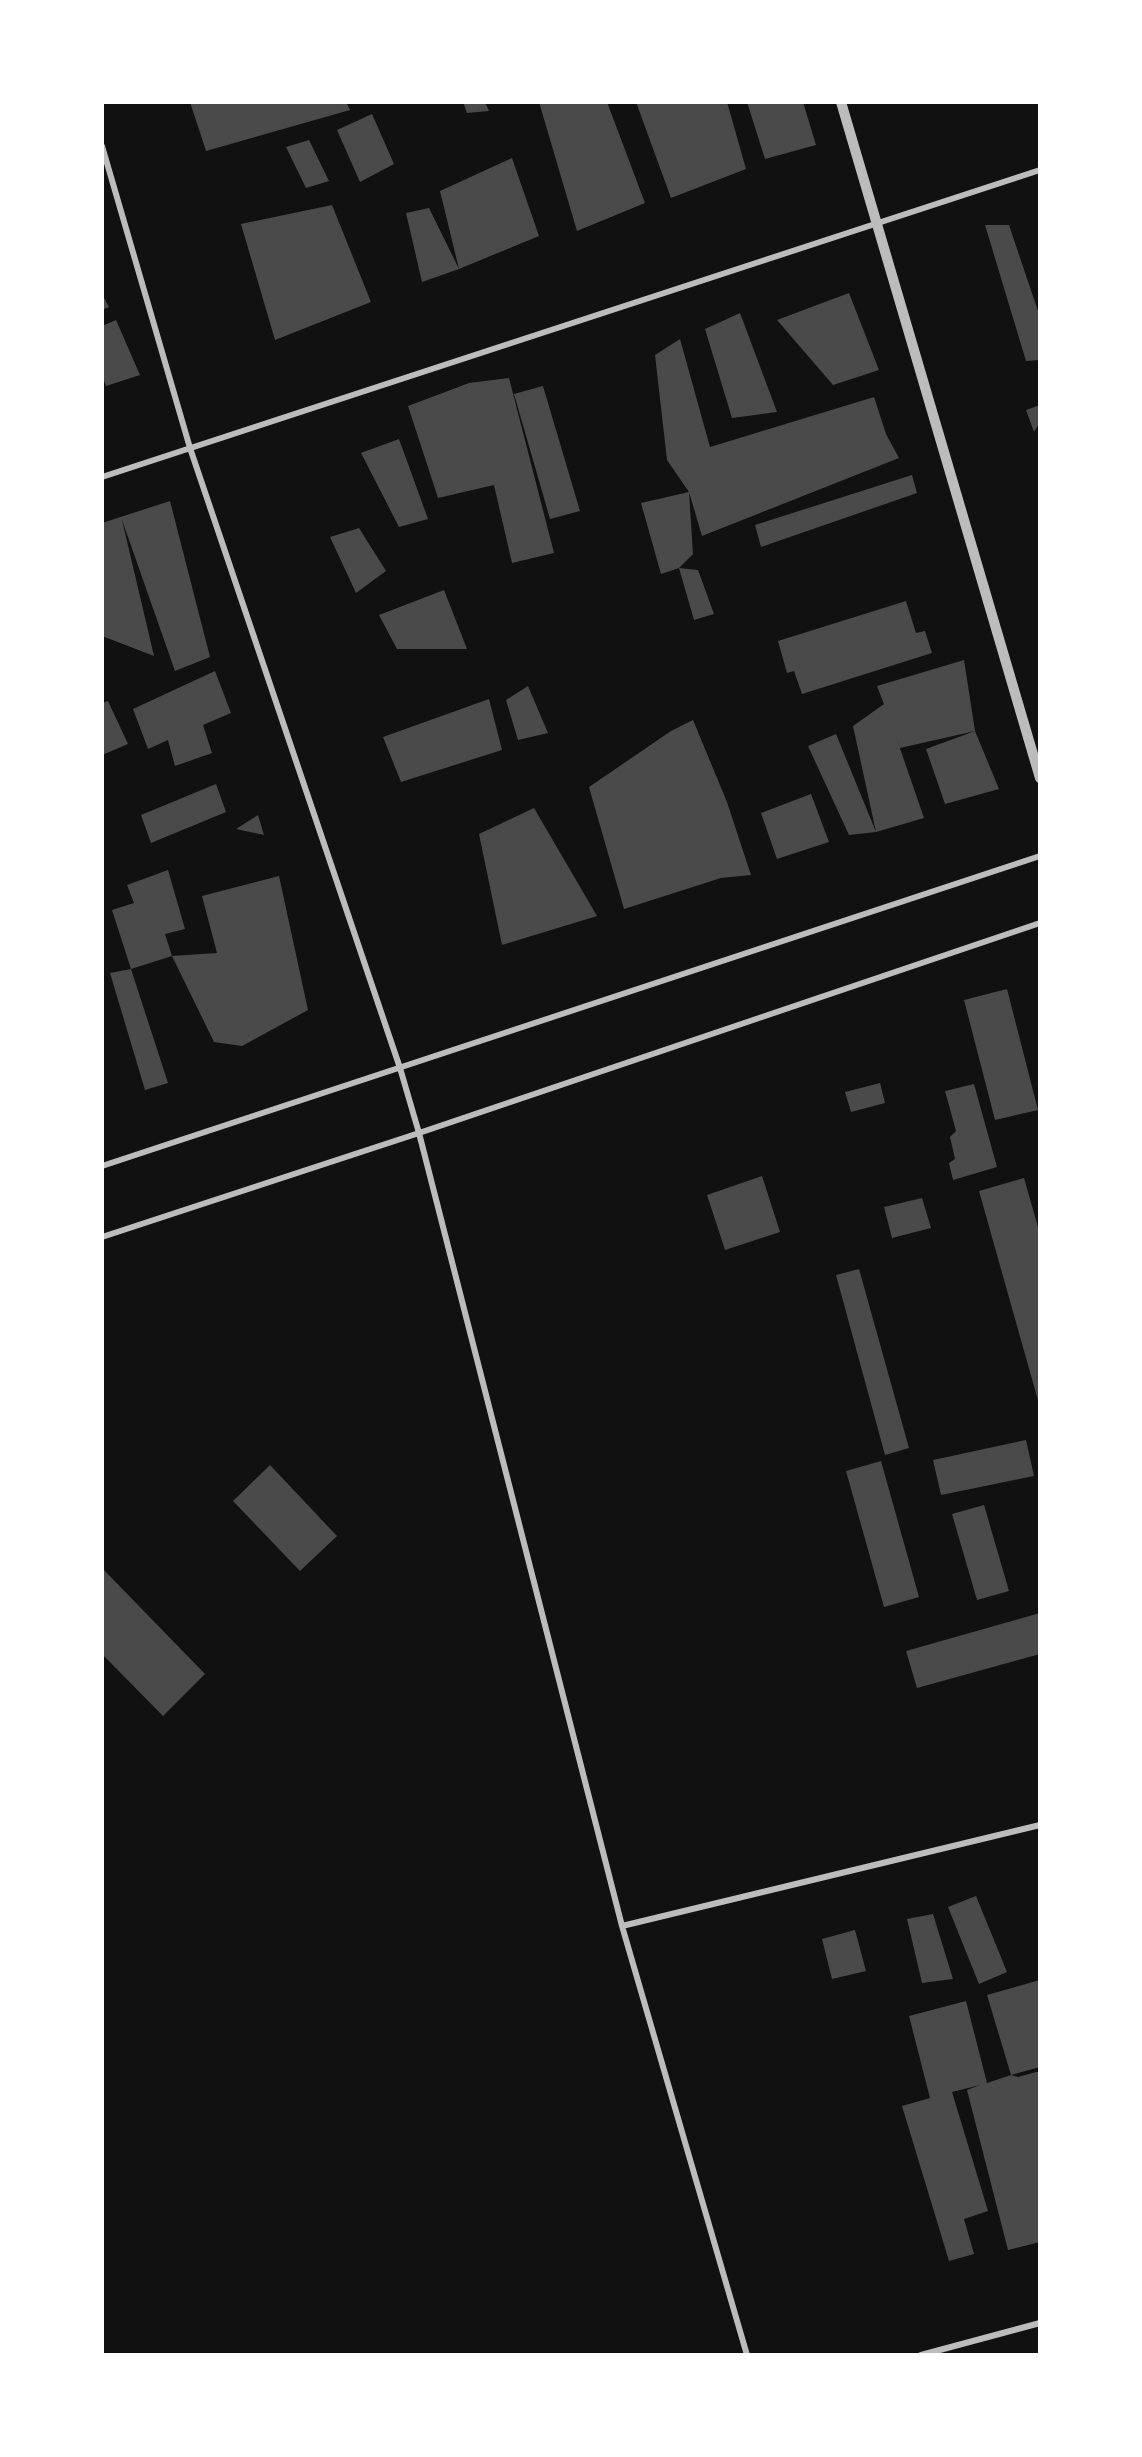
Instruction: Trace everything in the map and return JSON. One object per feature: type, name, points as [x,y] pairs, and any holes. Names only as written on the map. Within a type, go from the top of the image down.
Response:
[{"type":"street","points":[[841,102],[1040,778]]},
{"type":"street","points":[[102,146],[190,448],[420,1133],[622,1926],[747,2355]]},
{"type":"street","points":[[102,477],[1040,170]]},
{"type":"street","points":[[102,1166],[1040,856]]},
{"type":"street","points":[[102,1237],[420,1133],[1040,922]]},
{"type":"street","points":[[622,1926],[1040,1825]]},
{"type":"street","points":[[921,2355],[1040,2323]]},
{"type":"building","points":[[190,102],[346,102],[350,110],[206,151]]},
{"type":"building","points":[[463,102],[485,102],[489,111],[467,113]]},
{"type":"building","points":[[539,102],[607,102],[645,203],[577,231]]},
{"type":"building","points":[[636,102],[727,102],[746,169],[671,198]]},
{"type":"building","points":[[747,102],[803,102],[816,145],[765,159]]},
{"type":"building","points":[[372,114],[394,164],[360,182],[337,130]]},
{"type":"building","points":[[309,140],[329,181],[306,188],[286,147]]},
{"type":"building","points":[[512,158],[539,236],[459,269],[440,191]]},
{"type":"building","points":[[332,205],[371,302],[275,340],[241,224]]},
{"type":"building","points":[[429,208],[459,269],[422,282],[406,213]]},
{"type":"building","points":[[985,225],[1009,225],[1040,317],[1040,360],[1026,361]]},
{"type":"building","points":[[849,293],[879,370],[833,385],[777,320]]},
{"type":"building","points":[[102,294],[109,307],[102,310]]},
{"type":"building","points":[[740,313],[777,412],[732,418],[705,329]]},
{"type":"building","points":[[116,320],[140,375],[106,386],[102,375],[102,326]]},
{"type":"building","points":[[680,339],[710,447],[874,397],[886,434],[899,458],[702,536],[689,492],[667,460],[655,355]]},
{"type":"building","points":[[509,378],[554,553],[512,563],[494,485],[438,498],[408,406],[469,383]]},
{"type":"building","points":[[543,386],[580,511],[550,519],[514,394]]},
{"type":"building","points":[[1040,405],[1040,422],[1034,432],[1026,410]]},
{"type":"building","points":[[399,439],[428,519],[399,527],[361,453]]},
{"type":"building","points":[[912,475],[917,493],[761,547],[755,525]]},
{"type":"building","points":[[689,492],[693,554],[679,568],[661,574],[641,503]]},
{"type":"building","points":[[170,501],[210,657],[175,671],[122,520],[154,656],[102,636],[102,523]]},
{"type":"building","points":[[359,528],[386,571],[356,593],[330,537]]},
{"type":"building","points":[[679,568],[698,570],[714,614],[694,620]]},
{"type":"building","points":[[444,590],[467,649],[397,649],[379,615]]},
{"type":"building","points":[[906,601],[916,633],[925,631],[932,653],[802,694],[794,671],[787,673],[778,641]]},
{"type":"building","points":[[964,660],[975,731],[900,748],[894,731],[924,818],[876,832],[853,726],[884,704],[877,686]]},
{"type":"building","points":[[215,671],[231,713],[203,725],[212,753],[175,766],[168,740],[148,749],[133,709]]},
{"type":"building","points":[[528,686],[548,733],[518,740],[506,700]]},
{"type":"building","points":[[489,699],[502,750],[401,782],[383,737]]},
{"type":"building","points":[[108,701],[128,744],[102,755],[102,703]]},
{"type":"building","points":[[693,720],[727,802],[751,875],[721,878],[624,909],[589,787],[671,731]]},
{"type":"building","points":[[975,731],[999,789],[945,804],[926,749]]},
{"type":"building","points":[[836,734],[876,832],[849,835],[808,746]]},
{"type":"building","points":[[216,784],[226,812],[151,843],[141,815]]},
{"type":"building","points":[[811,794],[829,842],[777,859],[761,813]]},
{"type":"building","points":[[534,808],[597,916],[502,945],[479,834]]},
{"type":"building","points":[[258,815],[264,835],[236,829]]},
{"type":"building","points":[[168,870],[185,929],[165,934],[172,956],[131,969],[112,910],[134,903],[127,885]]},
{"type":"building","points":[[279,876],[308,1010],[242,1046],[214,1042],[172,956],[217,953],[202,896]]},
{"type":"building","points":[[131,969],[168,1083],[145,1090],[110,973]]},
{"type":"building","points":[[1007,989],[1038,1110],[995,1120],[964,1000]]},
{"type":"building","points":[[880,1083],[885,1103],[851,1112],[845,1092]]},
{"type":"building","points":[[974,1084],[997,1167],[953,1180],[949,1163],[955,1159],[950,1137],[956,1131],[945,1091]]},
{"type":"building","points":[[762,1176],[780,1232],[725,1250],[707,1195]]},
{"type":"building","points":[[1024,1178],[1040,1234],[1039,1404],[979,1191]]},
{"type":"building","points":[[922,1198],[931,1228],[892,1238],[884,1207]]},
{"type":"building","points":[[859,1269],[909,1448],[885,1455],[836,1275]]},
{"type":"building","points":[[1026,1440],[1034,1476],[941,1495],[933,1460]]},
{"type":"building","points":[[881,1461],[919,1597],[884,1607],[846,1471]]},
{"type":"building","points":[[270,1465],[337,1536],[300,1571],[233,1501]]},
{"type":"building","points":[[984,1505],[1009,1591],[977,1600],[952,1514]]},
{"type":"building","points":[[102,1568],[205,1674],[163,1716],[102,1654]]},
{"type":"building","points":[[1040,1613],[1040,1654],[917,1688],[906,1651]]},
{"type":"building","points":[[976,1896],[1007,1972],[979,1984],[948,1907]]},
{"type":"building","points":[[933,1914],[953,1979],[922,1983],[907,1919]]},
{"type":"building","points":[[855,1930],[866,1971],[832,1979],[822,1939]]},
{"type":"building","points":[[1040,1980],[1040,2067],[1011,2075],[987,1995]]},
{"type":"building","points":[[966,2001],[987,2083],[1011,2075],[1018,2077],[1040,2071],[1040,2242],[1008,2250],[967,2090],[980,2085],[952,2092],[988,2211],[964,2219],[974,2254],[949,2261],[902,2106],[930,2098],[909,2016]]}]
